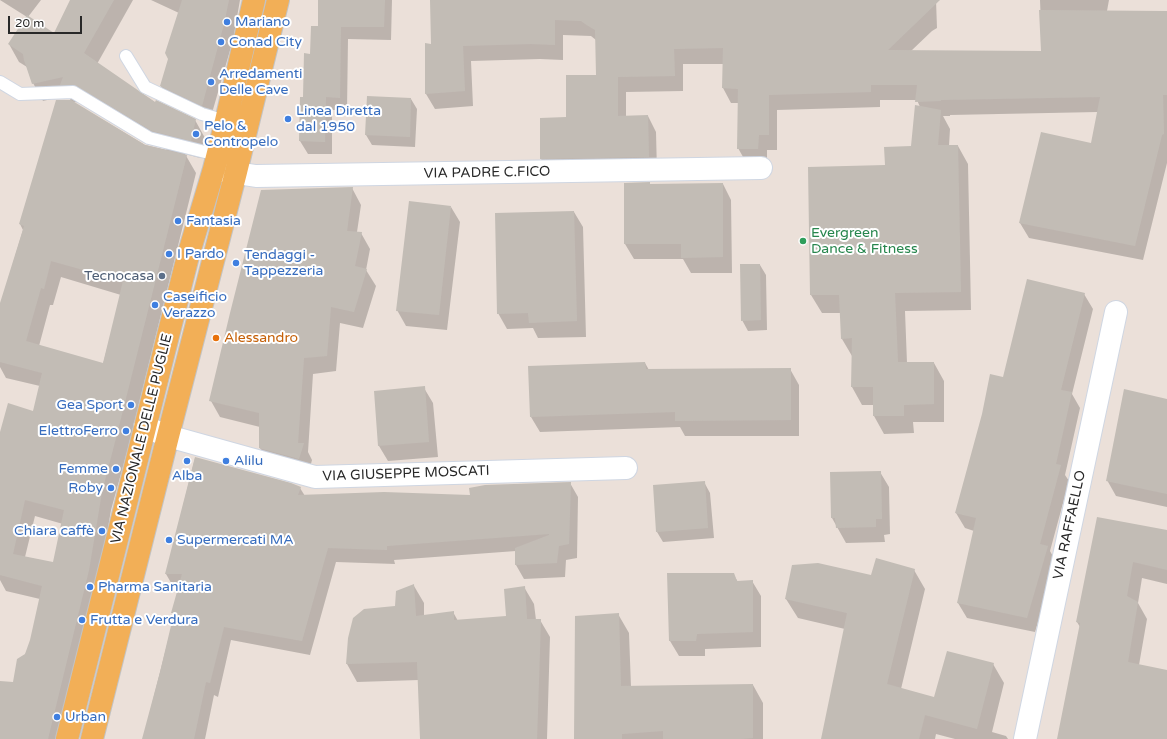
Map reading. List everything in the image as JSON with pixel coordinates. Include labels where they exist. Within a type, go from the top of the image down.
[{"type":"main road","name":"VIA NAZIONALE DELLE PUGLIE","points":[[67,739],[188,256],[226,121],[254,0]]},
{"type":"main road","name":"VIA NAZIONALE DELLE PUGLIE","points":[[92,739],[236,172],[278,0]]},
{"type":"street","name":"VIA PADRE C.FICO","points":[[215,162],[236,172],[256,176],[761,168]]},
{"type":"street","name":"VIA RAFFAELLO","points":[[1024,739],[1116,312]]},
{"type":"street","name":"VIA GIUSEPPE MOSCATI","points":[[145,427],[168,436],[315,477],[626,468]]},
{"type":"lane","points":[[126,56],[145,87],[202,114],[226,121]]},
{"type":"lane","points":[[0,82],[20,94],[72,92],[149,138],[215,162]]},
{"type":"building","points":[[70,0],[114,0],[84,53],[155,102],[156,100],[196,119],[191,141],[152,131],[77,86],[60,85],[63,77],[32,84],[23,54],[8,44],[27,15],[54,33]]},
{"type":"building","points":[[182,0],[229,0],[202,106],[160,86],[168,59],[165,53]]},
{"type":"building","points":[[318,0],[385,0],[384,27],[341,27],[340,98],[326,97],[325,142],[299,141],[300,97],[303,97],[304,53],[310,54],[311,26],[318,26]]},
{"type":"building","points":[[430,0],[940,0],[888,50],[1041,51],[1039,10],[1167,11],[1167,95],[1163,95],[1164,134],[1162,135],[1135,246],[1019,223],[1041,132],[1091,143],[1100,97],[941,100],[915,102],[917,85],[871,85],[871,92],[769,95],[769,135],[759,135],[758,149],[737,149],[738,89],[722,88],[723,48],[674,49],[675,76],[618,77],[618,116],[648,115],[649,157],[540,159],[540,118],[566,117],[566,75],[596,75],[595,30],[581,21],[555,20],[555,45],[531,44],[463,46],[465,91],[425,94],[425,43],[431,44]]},
{"type":"building","points":[[367,96],[411,98],[410,137],[365,135]]},
{"type":"building","points":[[56,100],[71,100],[145,145],[187,155],[102,492],[89,570],[48,739],[0,739],[0,681],[13,682],[17,659],[25,654],[30,640],[42,586],[0,575],[0,432],[8,403],[33,411],[42,373],[0,362],[0,303],[24,226],[19,224]],"holes":[[[51,261],[123,281],[103,363],[26,341],[41,288],[44,289]],[[25,500],[64,510],[53,562],[13,554]]]},
{"type":"building","points":[[915,105],[941,110],[938,145],[958,145],[961,292],[895,293],[898,362],[934,362],[934,404],[904,405],[904,416],[873,416],[873,387],[851,387],[852,338],[841,339],[839,295],[810,295],[808,167],[885,165],[884,147],[911,146]]},
{"type":"building","points":[[650,182],[650,184],[723,183],[723,257],[681,258],[681,244],[624,244],[624,183]]},
{"type":"building","points":[[353,187],[347,231],[362,232],[355,266],[367,269],[354,312],[331,307],[327,356],[304,358],[298,443],[304,443],[299,459],[259,448],[259,413],[209,401],[261,190]]},
{"type":"building","points":[[409,201],[451,206],[439,315],[396,311]]},
{"type":"building","points":[[574,211],[577,321],[529,323],[528,313],[497,314],[495,213]]},
{"type":"building","points":[[740,264],[760,264],[761,320],[741,321]]},
{"type":"building","points":[[1027,279],[1085,293],[1061,390],[1072,392],[1056,464],[1061,465],[1040,544],[1048,546],[1027,618],[957,603],[976,518],[955,513],[982,414],[990,374],[1003,377]]},
{"type":"building","points":[[645,362],[646,369],[791,368],[791,420],[675,421],[675,412],[530,417],[528,366]]},
{"type":"building","points":[[425,386],[429,442],[378,446],[374,391]]},
{"type":"building","points":[[1124,389],[1167,399],[1167,494],[1106,481]]},
{"type":"building","points":[[195,457],[291,483],[301,487],[298,495],[384,492],[470,495],[469,488],[485,485],[571,482],[569,544],[559,546],[557,563],[515,565],[515,548],[549,534],[387,546],[387,550],[328,548],[302,641],[224,627],[210,683],[206,682],[194,739],[142,739],[160,672],[174,613],[171,613],[182,574],[165,574]]},
{"type":"building","points":[[881,471],[882,519],[876,519],[876,527],[836,528],[835,518],[831,518],[830,472]]},
{"type":"building","points":[[705,481],[708,528],[656,532],[653,485]]},
{"type":"building","points":[[1097,517],[1167,530],[1167,570],[1133,562],[1127,596],[1138,602],[1128,662],[1167,670],[1167,739],[1057,739],[1080,623],[1076,622]]},
{"type":"building","points":[[876,558],[915,569],[887,684],[934,697],[947,651],[994,663],[977,729],[925,715],[919,739],[821,739],[847,613],[785,599],[792,565],[818,563],[871,575]]},
{"type":"building","points":[[667,573],[734,573],[737,581],[753,580],[753,632],[697,634],[696,641],[669,641]]},
{"type":"building","points":[[414,584],[416,616],[454,611],[454,620],[506,616],[504,589],[525,586],[527,619],[541,619],[537,739],[420,739],[417,662],[346,664],[348,638],[353,618],[364,609],[395,606],[396,591]]},
{"type":"building","points":[[619,613],[621,686],[753,684],[753,738],[663,739],[663,731],[622,734],[622,739],[574,739],[575,616]]},
{"type":"place","name":"Mariano","points":[[227,22]]},
{"type":"place","name":"Conad City","points":[[221,42]]},
{"type":"place","name":"Arredamenti Delle Cave","points":[[211,82]]},
{"type":"place","name":"Linea Diretta dal 1950","points":[[288,119]]},
{"type":"place","name":"Pelo & Contropelo","points":[[196,134]]},
{"type":"place","name":"Fantasia","points":[[178,221]]},
{"type":"place","name":"Evergreen Dance & Fitness","points":[[803,241]]},
{"type":"place","name":"I Pardo","points":[[169,254]]},
{"type":"place","name":"Tendaggi - Tappezzeria","points":[[236,263]]},
{"type":"place","name":"Tecnocasa","points":[[162,276]]},
{"type":"place","name":"Caseificio Verazzo","points":[[155,305]]},
{"type":"place","name":"Alessandro","points":[[216,338]]},
{"type":"place","name":"Gea Sport","points":[[131,405]]},
{"type":"place","name":"ElettroFerro","points":[[126,431]]},
{"type":"place","name":"Alba","points":[[187,461]]},
{"type":"place","name":"Alilu","points":[[226,461]]},
{"type":"place","name":"Femme","points":[[116,469]]},
{"type":"place","name":"Roby","points":[[111,488]]},
{"type":"place","name":"Chiara caffè","points":[[102,531]]},
{"type":"place","name":"Supermercati MA","points":[[169,540]]},
{"type":"place","name":"Pharma Sanitaria","points":[[90,587]]},
{"type":"place","name":"Frutta e Verdura","points":[[82,620]]},
{"type":"place","name":"Urban","points":[[57,717]]}]
